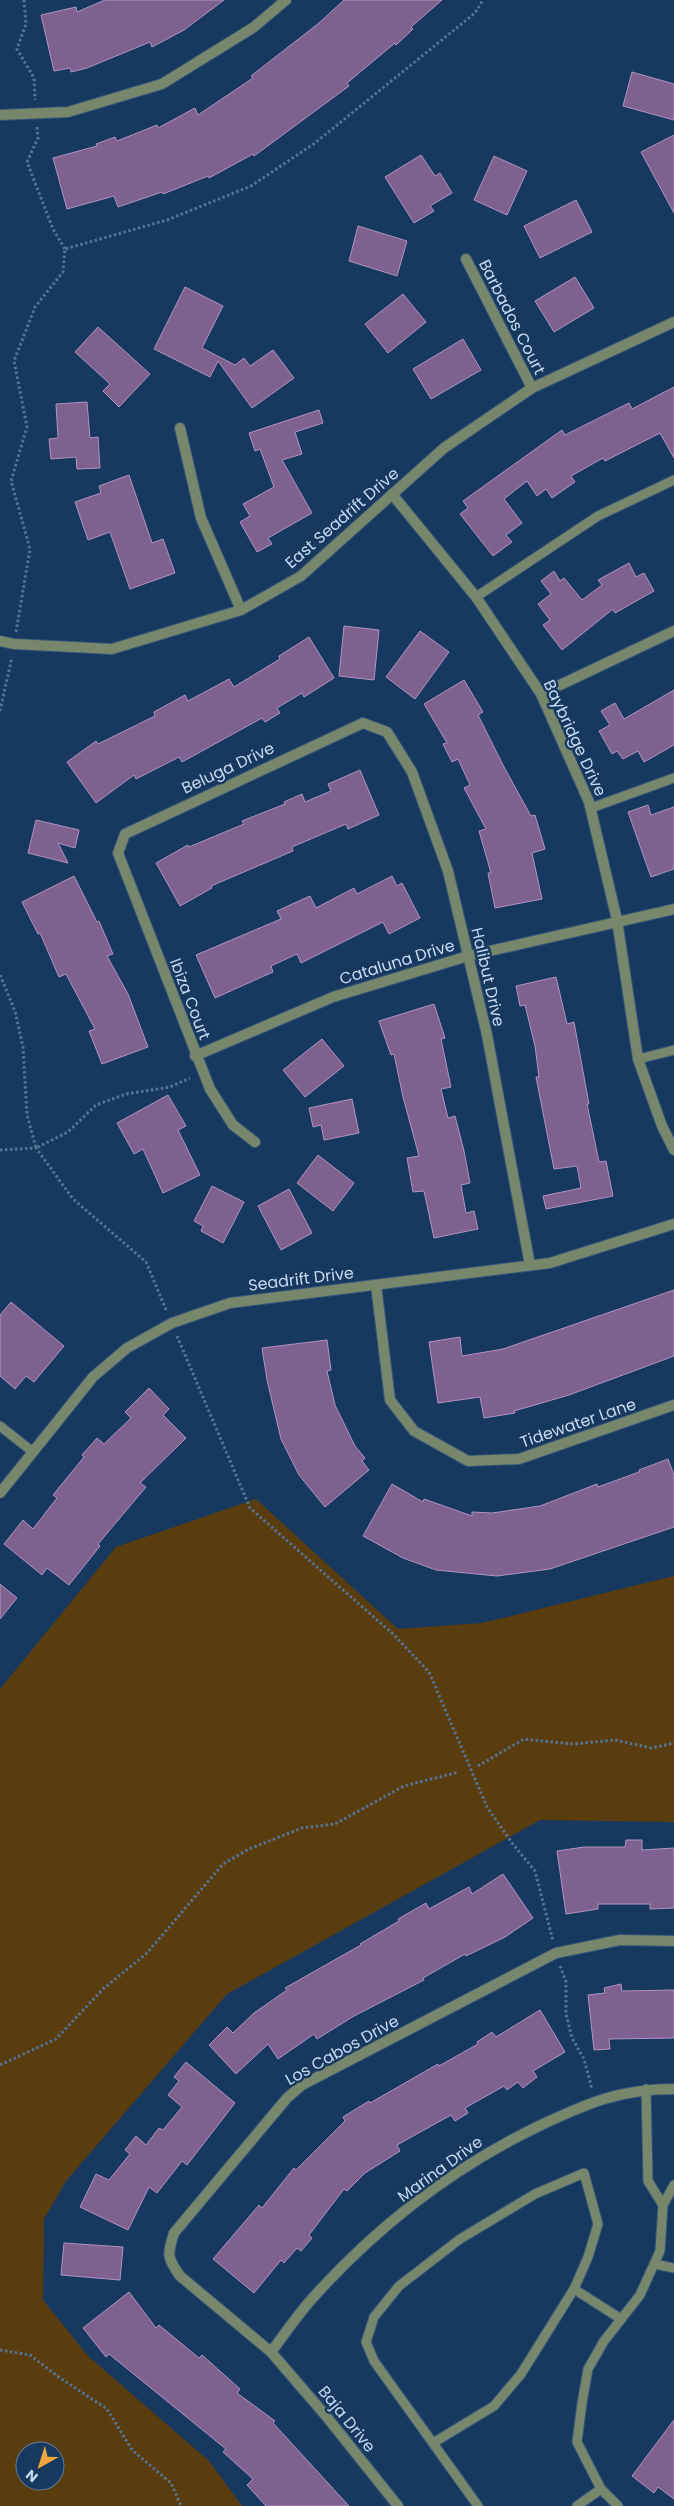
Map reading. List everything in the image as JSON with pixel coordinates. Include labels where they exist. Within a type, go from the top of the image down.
[{"type":"street","points":[[0,115],[68,112],[162,84],[254,27],[286,0]]},
{"type":"street","name":"Barbados Court","points":[[466,259],[532,388]]},
{"type":"street","name":"East Seadrift Drive","points":[[0,641],[14,644],[112,649],[241,610],[301,576],[444,448],[532,388],[674,322]]},
{"type":"street","points":[[180,428],[201,518],[241,610]]},
{"type":"street","name":"Baybridge Drive","points":[[392,494],[476,597],[541,694],[591,808],[617,920],[638,1059],[662,1126],[674,1150]]},
{"type":"street","points":[[541,694],[674,631]]},
{"type":"street","name":"Beluga Drive","points":[[118,853],[124,834],[230,783],[364,723]]},
{"type":"street","name":"Halibut Drive","points":[[364,723],[387,732],[412,772],[448,871],[487,1035],[530,1265]]},
{"type":"street","name":"Ibiza Court","points":[[118,853],[195,1056],[210,1089],[233,1125],[255,1142]]},
{"type":"street","name":"Cataluna Drive","points":[[195,1056],[332,997],[468,956],[617,920],[674,909]]},
{"type":"street","name":"Seadrift Drive","points":[[0,1493],[93,1378],[127,1348],[172,1323],[230,1303],[550,1263],[674,1224]]},
{"type":"street","name":"Tidewater Lane","points":[[376,1284],[390,1400],[414,1431],[468,1461],[519,1459],[674,1406]]},
{"type":"street","name":"Los Cabos Drive","points":[[271,2352],[180,2276],[169,2260],[168,2249],[174,2233],[288,2098],[302,2085],[556,1953],[620,1940],[674,1941]]},
{"type":"street","name":"Marina Drive","points":[[271,2352],[310,2302],[365,2245],[434,2188],[499,2146],[590,2102],[646,2089],[674,2089]]},
{"type":"street","name":"Baja Drive","points":[[271,2352],[326,2416],[398,2506]]},
{"type":"lane","points":[[476,597],[598,516],[674,480]]},
{"type":"lane","points":[[591,808],[674,778]]},
{"type":"lane","points":[[638,1059],[674,1050]]},
{"type":"lane","points":[[0,1426],[33,1452]]},
{"type":"lane","points":[[646,2089],[648,2181],[663,2205]]},
{"type":"lane","points":[[433,2442],[494,2406],[521,2374],[574,2289],[588,2257],[598,2224],[584,2173],[535,2194],[460,2239],[399,2286],[374,2318],[366,2342],[374,2361],[478,2506]]},
{"type":"lane","points":[[618,2506],[601,2489],[577,2442],[588,2369],[604,2341],[640,2295],[655,2264],[660,2251],[663,2205],[674,2185]]},
{"type":"lane","points":[[655,2264],[674,2268]]},
{"type":"lane","points":[[574,2289],[621,2319]]},
{"type":"lane","points":[[577,2506],[601,2489]]},
{"type":"path","points":[[0,710],[14,644],[30,550],[11,481],[27,427],[14,361],[34,307],[63,272],[65,249],[53,229],[27,162],[38,138],[34,78],[17,49],[26,24],[24,0]]},
{"type":"path","points":[[65,249],[167,220],[251,186],[315,143],[475,14],[483,0]]},
{"type":"path","points":[[0,975],[15,1011],[23,1047],[26,1115],[36,1148],[73,1199],[146,1262],[250,1508],[393,1634],[429,1672],[487,1807],[512,1844],[534,1871],[556,1953],[566,1982],[566,2014],[572,2038],[584,2059],[593,2088],[590,2102]]},
{"type":"path","points":[[0,1150],[36,1148],[68,1132],[96,1105],[126,1094],[170,1087],[202,1072]]},
{"type":"path","points":[[478,1766],[524,1739],[573,1744],[615,1740],[651,1748],[674,1742]]},
{"type":"path","points":[[0,2065],[56,2039],[103,1989],[148,1954],[223,1864],[249,1849],[302,1828],[335,1824],[404,1786],[459,1772]]},
{"type":"path","points":[[0,2350],[30,2355],[106,2409],[132,2450],[171,2483],[181,2506]]},
{"type":"shaded area","points":[[256,1499],[398,1629],[482,1623],[674,1576],[674,1822],[540,1820],[227,1994],[66,2181],[44,2219],[43,2300],[88,2356],[209,2461],[242,2506],[0,2506],[0,1689],[116,1547]]},
{"type":"building","points":[[105,0],[224,0],[184,30],[152,47],[150,42],[87,68],[71,72],[70,68],[54,71],[41,15],[76,7],[77,12]]},
{"type":"building","points":[[344,0],[442,0],[411,27],[413,29],[396,45],[395,43],[347,83],[349,86],[254,156],[253,154],[209,178],[208,176],[163,194],[162,192],[118,207],[114,196],[67,209],[53,158],[97,146],[96,144],[115,137],[117,141],[157,125],[158,128],[195,108],[198,115],[253,78],[251,76],[319,23]]},
{"type":"building","points":[[632,72],[674,84],[674,120],[623,106]]},
{"type":"building","points":[[674,135],[674,213],[641,152]]},
{"type":"building","points":[[421,155],[435,176],[440,173],[452,193],[430,206],[434,211],[414,223],[385,177]]},
{"type":"building","points":[[494,156],[527,171],[507,215],[474,200]]},
{"type":"building","points":[[576,200],[592,232],[540,258],[524,226]]},
{"type":"building","points":[[358,226],[407,241],[397,276],[349,261]]},
{"type":"building","points":[[575,277],[594,308],[554,332],[535,301]]},
{"type":"building","points":[[185,287],[223,306],[202,348],[235,365],[244,358],[250,366],[273,350],[294,378],[252,408],[218,361],[210,377],[154,349]]},
{"type":"building","points":[[403,294],[426,322],[388,353],[365,324]]},
{"type":"building","points":[[98,327],[150,374],[119,407],[103,391],[110,384],[75,352]]},
{"type":"building","points":[[463,339],[481,370],[431,399],[413,369]]},
{"type":"building","points":[[674,387],[674,458],[660,433],[605,461],[603,458],[571,476],[575,482],[552,498],[546,489],[537,496],[527,481],[504,499],[522,523],[506,535],[512,542],[493,556],[460,514],[468,508],[463,501],[562,430],[565,435],[629,403],[632,409]]},
{"type":"building","points":[[87,402],[90,438],[98,437],[100,468],[77,469],[76,457],[51,459],[49,439],[58,438],[56,404]]},
{"type":"building","points":[[319,410],[323,423],[295,432],[302,454],[282,460],[312,513],[268,538],[272,544],[257,552],[240,522],[250,516],[243,504],[274,487],[260,449],[255,451],[249,433]]},
{"type":"building","points":[[129,475],[152,543],[163,539],[175,573],[130,589],[110,532],[88,540],[75,502],[101,493],[99,486]]},
{"type":"building","points":[[629,563],[636,577],[644,573],[654,591],[615,613],[613,609],[562,650],[543,625],[550,620],[538,604],[551,594],[541,581],[554,571],[560,581],[564,578],[582,600],[602,585],[598,580]]},
{"type":"building","points":[[344,626],[379,630],[374,680],[339,676]]},
{"type":"building","points":[[420,631],[449,652],[415,699],[386,677]]},
{"type":"building","points":[[309,637],[334,678],[304,697],[302,693],[277,708],[280,713],[265,722],[262,718],[182,762],[179,757],[136,779],[134,775],[96,803],[67,762],[96,741],[98,744],[155,716],[154,712],[185,695],[188,701],[229,679],[234,687],[280,659],[279,656]]},
{"type":"building","points":[[464,680],[483,712],[478,715],[504,767],[531,816],[535,815],[545,849],[532,853],[542,899],[495,908],[488,873],[491,873],[479,831],[486,829],[464,788],[470,785],[458,759],[452,762],[443,744],[447,743],[424,704]]},
{"type":"building","points":[[674,690],[674,745],[644,762],[638,751],[623,759],[617,751],[612,754],[599,731],[610,725],[601,711],[615,703],[624,719]]},
{"type":"building","points":[[360,770],[379,815],[348,829],[346,824],[292,847],[293,851],[211,886],[212,888],[180,906],[156,863],[188,845],[189,847],[244,824],[242,821],[285,804],[284,802],[302,794],[305,802],[331,791],[328,784]]},
{"type":"building","points":[[648,805],[651,815],[674,807],[674,869],[651,877],[628,812]]},
{"type":"building","points":[[36,820],[79,830],[75,848],[58,843],[68,863],[28,853]]},
{"type":"building","points":[[74,876],[97,922],[99,921],[113,954],[107,956],[128,994],[148,1047],[102,1064],[89,1031],[95,1029],[66,974],[59,977],[40,933],[38,934],[22,902]]},
{"type":"building","points":[[392,876],[397,886],[402,883],[420,918],[389,934],[383,922],[301,963],[297,954],[271,966],[273,972],[215,998],[196,955],[281,919],[277,911],[310,896],[316,908],[354,888],[357,894]]},
{"type":"building","points":[[556,977],[567,1024],[574,1022],[589,1104],[587,1104],[599,1162],[606,1161],[613,1196],[546,1209],[543,1196],[581,1188],[577,1166],[554,1169],[536,1077],[539,1077],[535,1046],[525,1005],[520,1006],[516,986]]},
{"type":"building","points":[[434,1004],[445,1038],[441,1039],[451,1087],[441,1089],[448,1118],[455,1116],[464,1151],[470,1183],[461,1185],[466,1213],[474,1211],[478,1229],[434,1238],[424,1191],[413,1192],[407,1158],[419,1156],[394,1054],[391,1055],[379,1021]]},
{"type":"building","points":[[322,1039],[344,1066],[305,1097],[283,1070]]},
{"type":"building","points":[[168,1095],[186,1126],[178,1130],[200,1175],[163,1193],[143,1149],[134,1154],[117,1123]]},
{"type":"building","points":[[352,1099],[359,1133],[324,1140],[321,1125],[313,1127],[309,1108]]},
{"type":"building","points":[[318,1155],[354,1183],[333,1211],[297,1183]]},
{"type":"building","points":[[212,1186],[244,1202],[223,1243],[201,1231],[203,1226],[194,1221]]},
{"type":"building","points":[[289,1189],[312,1233],[281,1250],[258,1206]]},
{"type":"building","points":[[674,1290],[674,1356],[569,1395],[514,1411],[515,1413],[484,1418],[480,1397],[438,1403],[429,1342],[460,1337],[462,1356],[503,1349]]},
{"type":"building","points":[[11,1302],[64,1346],[34,1382],[26,1376],[15,1389],[0,1376],[0,1315]]},
{"type":"building","points":[[327,1340],[331,1370],[327,1371],[335,1405],[355,1446],[365,1458],[362,1461],[369,1470],[325,1507],[299,1475],[281,1439],[267,1380],[262,1348]]},
{"type":"building","points":[[149,1388],[169,1409],[163,1415],[186,1438],[140,1483],[146,1487],[98,1544],[100,1546],[69,1585],[47,1568],[42,1575],[4,1544],[23,1520],[33,1529],[57,1498],[53,1495],[84,1457],[82,1455],[97,1438],[104,1444],[131,1418],[125,1412]]},
{"type":"building","points":[[668,1459],[674,1475],[674,1527],[550,1569],[497,1576],[436,1570],[403,1558],[363,1536],[392,1484],[423,1502],[424,1499],[472,1516],[472,1512],[492,1513],[540,1506],[597,1484],[598,1487],[639,1472],[639,1470]]},
{"type":"building","points":[[0,1584],[17,1598],[0,1619]]},
{"type":"building","points":[[626,1840],[642,1840],[642,1850],[674,1848],[674,1908],[650,1909],[650,1904],[598,1904],[598,1909],[566,1914],[557,1851],[584,1847],[625,1847]]},
{"type":"building","points":[[503,1874],[533,1918],[505,1937],[466,1956],[465,1954],[423,1978],[424,1980],[354,2016],[317,2039],[314,2034],[278,2059],[268,2044],[236,2074],[209,2045],[227,2027],[233,2033],[254,2013],[287,1990],[285,1988],[361,1945],[399,1921],[398,1919],[426,1903],[429,1909],[469,1887],[472,1894]]},
{"type":"building","points":[[621,1984],[622,1991],[674,1990],[674,2038],[609,2039],[610,2049],[594,2050],[588,1995],[605,1993],[604,1988]]},
{"type":"building","points":[[540,2010],[565,2052],[533,2071],[537,2077],[523,2088],[518,2082],[507,2090],[504,2086],[465,2108],[468,2113],[455,2121],[451,2115],[397,2145],[400,2151],[365,2173],[347,2191],[344,2189],[309,2235],[312,2238],[301,2251],[297,2248],[284,2263],[281,2260],[254,2293],[213,2259],[259,2205],[262,2208],[294,2168],[296,2170],[345,2121],[343,2117],[369,2101],[370,2103],[438,2064],[439,2066],[478,2044],[477,2042],[492,2032],[496,2037]]},
{"type":"building","points":[[186,2062],[235,2103],[187,2165],[182,2161],[157,2193],[149,2187],[128,2230],[80,2207],[96,2174],[109,2180],[130,2154],[125,2150],[136,2136],[146,2145],[159,2128],[163,2130],[182,2107],[168,2095],[179,2081],[174,2077]]},
{"type":"building","points":[[64,2243],[123,2247],[120,2280],[61,2275]]},
{"type":"building","points":[[129,2292],[156,2328],[159,2325],[199,2358],[202,2355],[240,2389],[237,2393],[275,2421],[273,2423],[349,2506],[266,2506],[247,2485],[253,2479],[223,2452],[226,2449],[109,2354],[106,2357],[83,2328]]},
{"type":"building","points":[[674,2420],[674,2499],[658,2487],[654,2493],[632,2476]]}]
